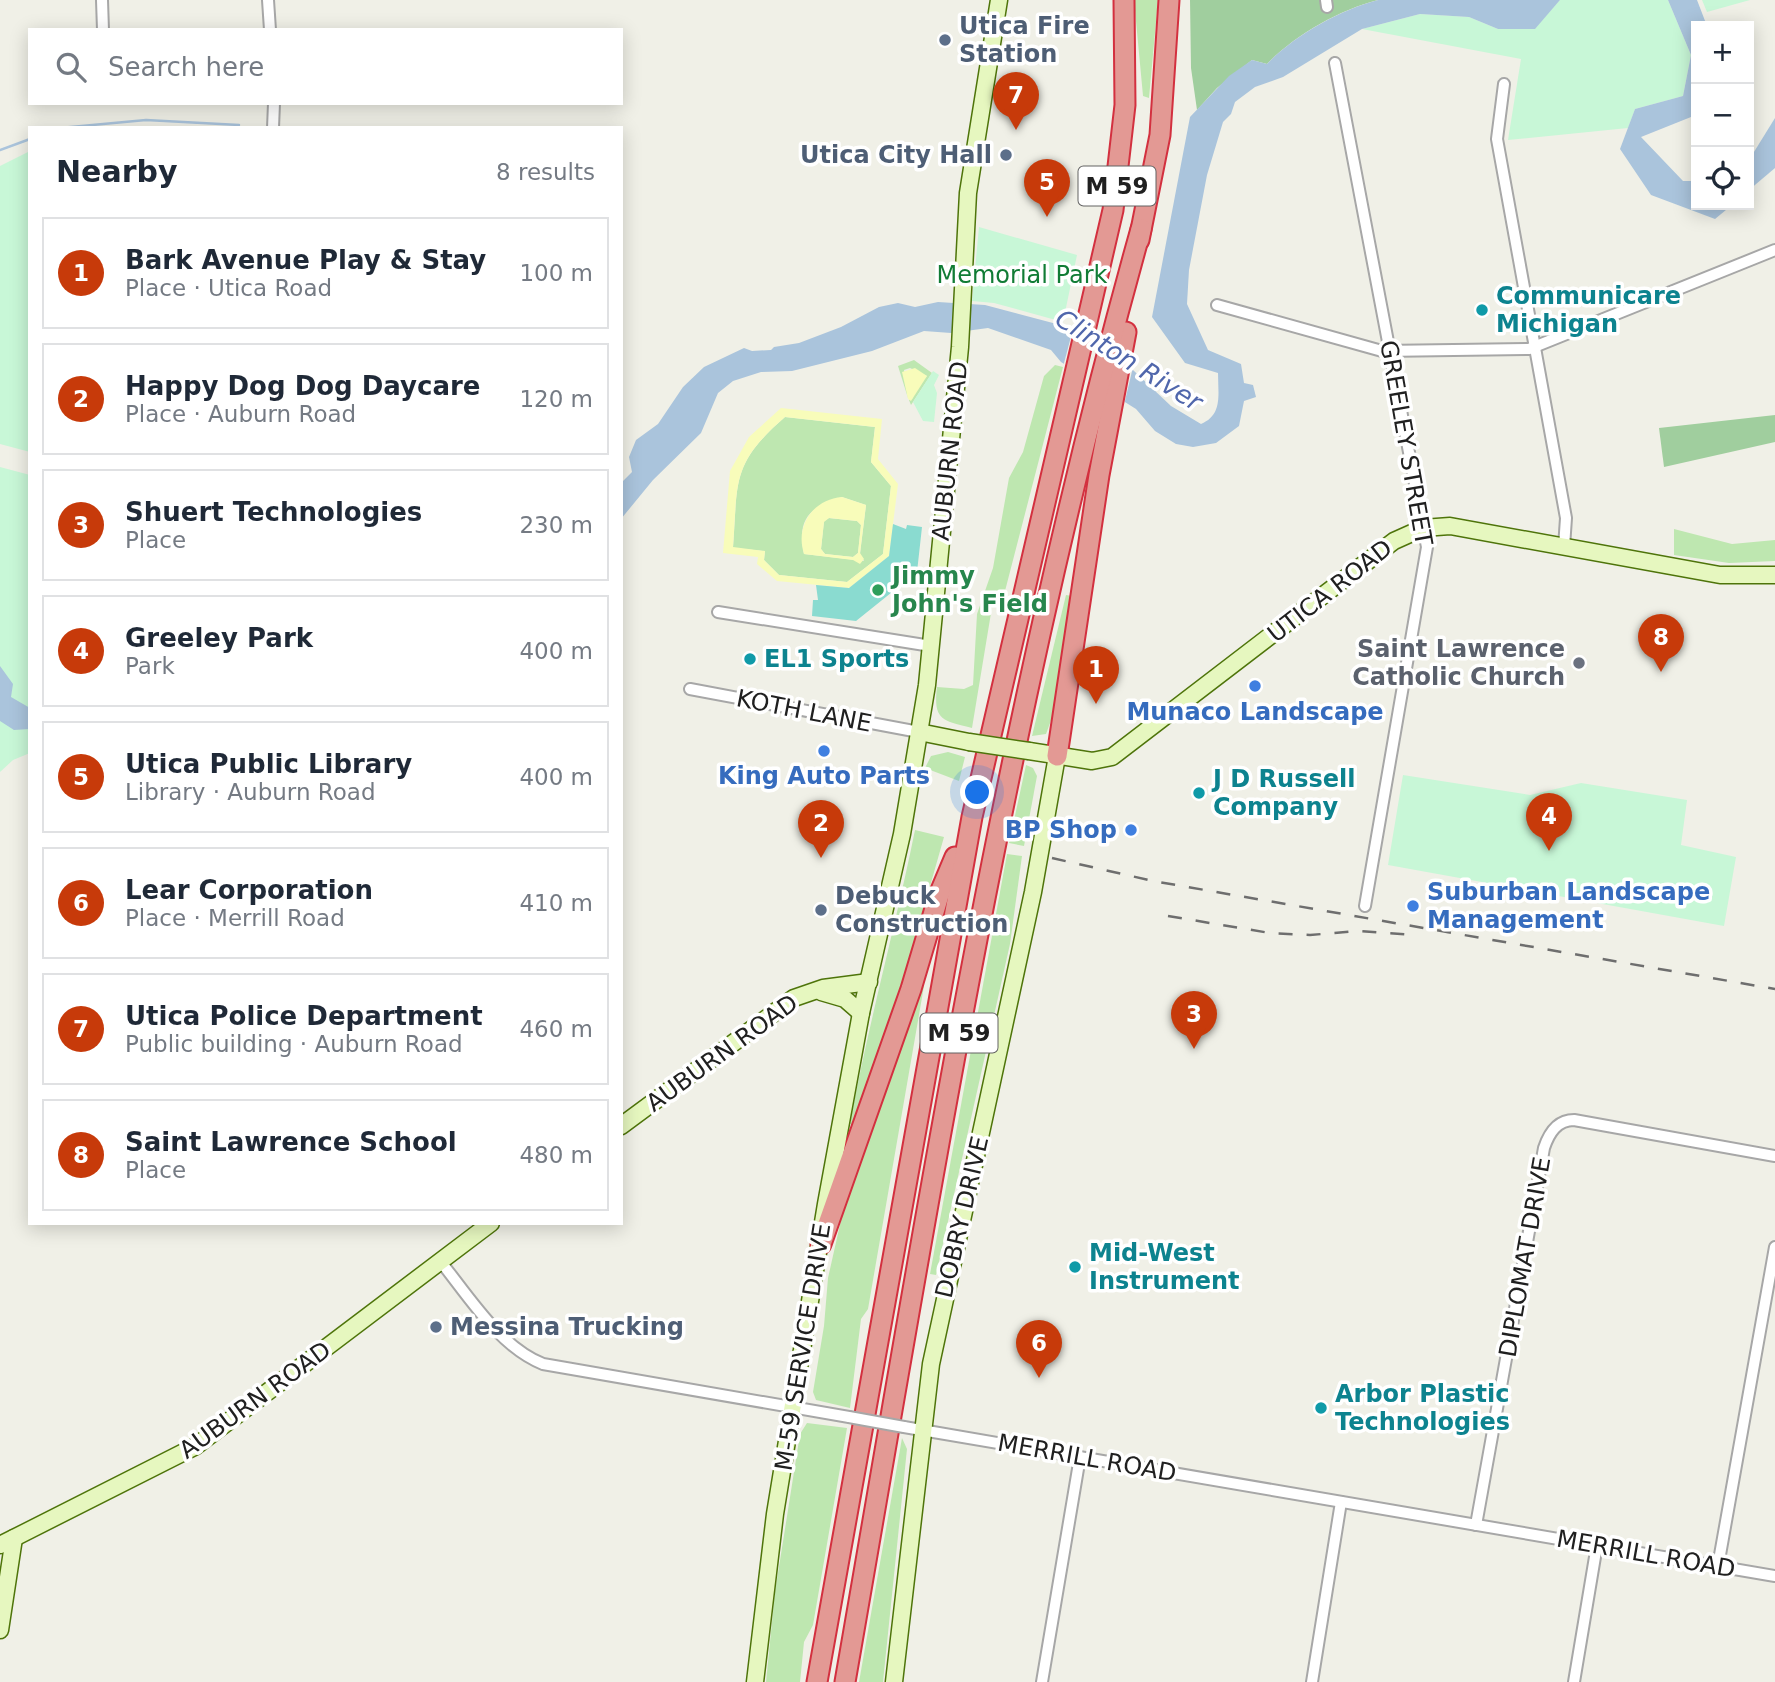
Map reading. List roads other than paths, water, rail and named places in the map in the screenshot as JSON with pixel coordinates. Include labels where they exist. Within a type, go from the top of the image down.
[{"type":"highway","name":"M 59","points":[[817,1682],[972,817],[1108,236],[1121,154],[1125,82],[1124,0]]},
{"type":"highway","name":"M 59","points":[[845,1682],[989,864],[1107,395],[1141,229],[1161,122],[1169,0]]},
{"type":"highway","points":[[1057,756],[1095,501],[1107,395]]},
{"type":"highway","points":[[821,1244],[911,989],[939,895],[972,817]]},
{"type":"street","points":[[102,0],[103,28]]},
{"type":"street","points":[[268,0],[270,28]]},
{"type":"street","name":"AUBURN ROAD","points":[[861,1013],[896,863],[931,646],[960,347],[972,163],[999,0]]},
{"type":"street","name":"GREELEY STREET","points":[[1335,63],[1427,547],[1365,906]]},
{"type":"street","points":[[1504,84],[1496,133],[1566,518],[1564,547]]},
{"type":"street","points":[[273,126],[274,105]]},
{"type":"street","points":[[1217,305],[1389,352],[1534,348],[1775,250]]},
{"type":"street","name":"UTICA ROAD","points":[[919,732],[1057,756],[1099,761],[1112,757],[1394,541],[1423,528],[1450,526],[1720,575],[1775,575]]},
{"type":"street","points":[[718,612],[931,646]]},
{"type":"street","name":"KOTH LANE","points":[[690,689],[919,732]]},
{"type":"street","name":"DOBRY DRIVE","points":[[894,1682],[921,1430],[937,1329],[1033,892],[1057,756]]},
{"type":"street","name":"AUBURN ROAD","points":[[623,1124],[793,998],[869,982]]},
{"type":"street","points":[[817,991],[845,999],[861,1013]]},
{"type":"street","name":"M-59 SERVICE DRIVE","points":[[755,1682],[768,1564],[861,1013]]},
{"type":"street","name":"DIPLOMAT DRIVE","points":[[1476,1525],[1548,1137],[1564,1120],[1775,1156]]},
{"type":"street","name":"AUBURN ROAD","points":[[7,1542],[196,1446],[488,1225]]},
{"type":"street","points":[[1718,1566],[1775,1247]]},
{"type":"street","name":"MERRILL ROAD","points":[[441,1262],[500,1332],[531,1359],[556,1367],[1775,1576]]},
{"type":"street","points":[[1042,1682],[1080,1457]]},
{"type":"street","points":[[1312,1682],[1341,1502]]},
{"type":"street","points":[[0,1630],[7,1542]]},
{"type":"street","points":[[1574,1682],[1597,1545]]},
{"type":"waterway","points":[[82,126],[146,120],[239,125]]},
{"type":"waterway","points":[[0,150],[28,140]]},
{"type":"railway","points":[[1052,858],[1153,881],[1775,989]]},
{"type":"railway","points":[[1168,916],[1270,933],[1310,935],[1358,931],[1415,935]]},
{"type":"place","name":"Utica Fire Station","points":[[945,40]]},
{"type":"place","name":"Utica Police Department","points":[[1016,130]]},
{"type":"place","name":"Utica City Hall","points":[[1006,155]]},
{"type":"place","name":"Utica Public Library","points":[[1047,217]]},
{"type":"place","name":"Communicare Michigan","points":[[1482,310]]},
{"type":"place","name":"Jimmy John's Field","points":[[878,590]]},
{"type":"place","name":"EL1 Sports","points":[[750,659]]},
{"type":"place","name":"Saint Lawrence Catholic Church","points":[[1579,663]]},
{"type":"place","name":"Saint Lawrence School","points":[[1661,672]]},
{"type":"place","name":"Munaco Landscape","points":[[1255,686]]},
{"type":"place","name":"Bark Avenue Play & Stay","points":[[1096,704]]},
{"type":"place","name":"King Auto Parts","points":[[824,751]]},
{"type":"place","name":"J D Russell Company","points":[[1199,793]]},
{"type":"place","name":"BP Shop","points":[[1131,830]]},
{"type":"place","name":"Greeley Park","points":[[1549,851]]},
{"type":"place","name":"Happy Dog Dog Daycare","points":[[821,858]]},
{"type":"place","name":"Suburban Landscape Management","points":[[1413,906]]},
{"type":"place","name":"Debuck Construction","points":[[821,910]]},
{"type":"place","name":"Shuert Technologies","points":[[1194,1049]]},
{"type":"place","name":"Mid-West Instrument","points":[[1075,1267]]},
{"type":"place","name":"Messina Trucking","points":[[436,1327]]},
{"type":"place","name":"Lear Corporation","points":[[1039,1378]]},
{"type":"place","name":"Arbor Plastic Technologies","points":[[1321,1408]]},
{"type":"park label","name":"Memorial Park","points":[[1022,275]]},
{"type":"water label","name":"Clinton River","points":[[1129,360]]}]
